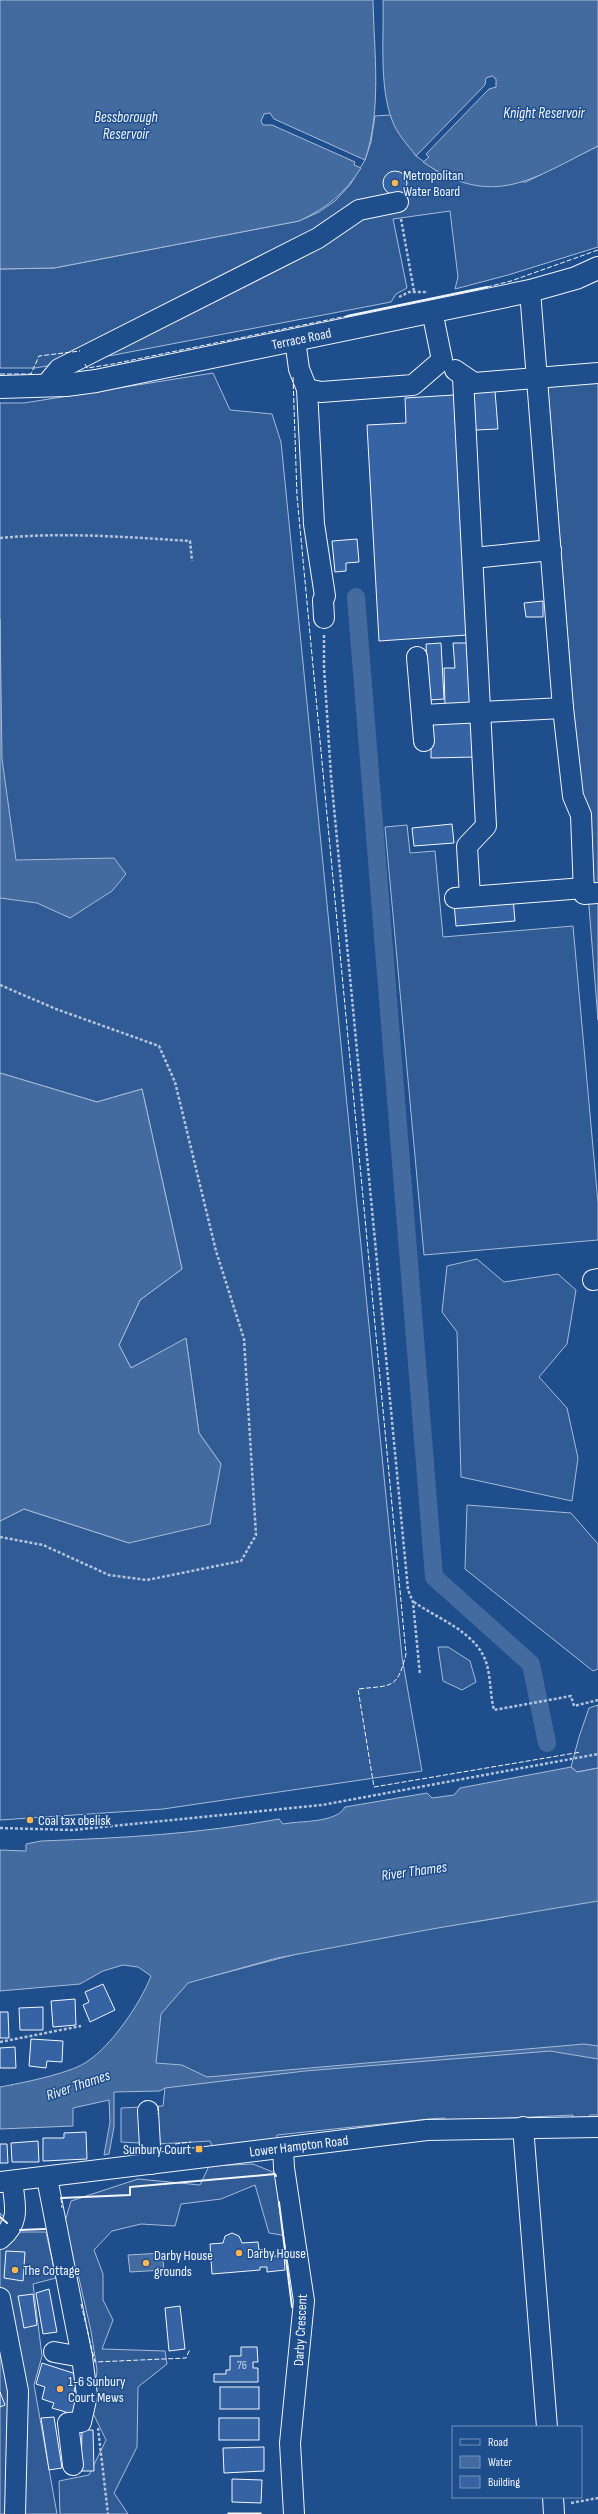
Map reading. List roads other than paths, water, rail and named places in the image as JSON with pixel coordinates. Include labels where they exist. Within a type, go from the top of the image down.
[{"type":"main road","name":"Terrace Road","points":[[0,387],[45,386],[96,381],[530,291],[576,278],[598,268]]},
{"type":"street","points":[[45,386],[59,369],[318,238],[359,210],[399,211]]},
{"type":"street","points":[[464,378],[482,712],[481,761],[486,826],[467,846],[463,897],[591,890],[590,818],[573,796],[563,708],[530,291]]},
{"type":"street","points":[[432,311],[442,360],[464,378],[474,383],[598,373]]},
{"type":"street","points":[[295,340],[299,368],[308,389],[314,524],[326,596],[323,600],[324,618]]},
{"type":"street","points":[[308,389],[321,392],[413,385],[442,360]]},
{"type":"street","points":[[473,558],[551,550]]},
{"type":"street","points":[[417,657],[424,741]]},
{"type":"street","points":[[422,715],[563,708]]},
{"type":"street","points":[[148,2111],[151,2164]]},
{"type":"street","points":[[523,2127],[547,2426]]},
{"type":"street","name":"Lower Hampton Road","points":[[6,2181],[47,2178],[427,2130],[523,2127],[598,2127]]},
{"type":"street","name":"Darby Crescent","points":[[283,2148],[304,2301],[290,2444],[294,2514]]},
{"type":"street","points":[[47,2178],[82,2357],[87,2395],[81,2422],[68,2423],[73,2465]]},
{"type":"street","points":[[0,2241],[12,2227],[16,2217],[6,2181]]},
{"type":"street","points":[[0,2302],[18,2391],[15,2514]]},
{"type":"street","points":[[54,2352],[82,2357]]},
{"type":"water","name":"Bessborough Reservoir","points":[[0,0],[373,0],[376,81],[374,121],[365,160],[274,119],[270,113],[264,114],[261,121],[263,125],[272,125],[355,162],[354,165],[361,168],[342,192],[327,205],[299,221],[54,268],[0,269]]},
{"type":"water","name":"Knight Reservoir","points":[[383,0],[598,0],[598,146],[532,178],[512,184],[492,187],[471,184],[448,176],[423,162],[429,157],[426,154],[489,89],[496,87],[496,79],[492,76],[486,78],[485,85],[416,156],[402,139],[392,120],[388,107],[385,92],[383,61]]},
{"type":"water","points":[[0,619],[2,759],[16,860],[114,858],[126,874],[112,891],[70,918],[37,903],[0,898]]},
{"type":"water","points":[[0,1073],[97,1102],[142,1089],[182,1269],[140,1300],[119,1345],[131,1368],[186,1338],[199,1433],[221,1464],[210,1524],[129,1543],[24,1509],[0,1521]]},
{"type":"water","name":"River Thames","points":[[571,1767],[577,1772],[598,1768],[598,1901],[432,1929],[277,1958],[188,1983],[161,2014],[156,2063],[182,2065],[207,2077],[584,2044],[598,2046],[598,2059],[550,2051],[305,2071],[165,2088],[160,2091],[114,2092],[114,2127],[109,2154],[104,2155],[110,2122],[109,2100],[73,2108],[73,2126],[0,2129],[0,2087],[44,2078],[67,2071],[85,2063],[95,2056],[105,2047],[124,2024],[140,1999],[151,1976],[138,1967],[123,1965],[103,1971],[80,1984],[0,1991],[0,1850],[26,1851],[26,1844],[41,1841],[131,1837],[190,1832],[279,1819],[283,1824],[320,1820],[335,1816],[345,1807],[427,1793],[432,1798],[454,1795],[460,1788]]},
{"type":"water","name":"Darby House grounds","points":[[162,2253],[164,2270],[130,2272],[128,2255]]},
{"type":"waterway","points":[[356,597],[434,1577],[531,1664],[547,1743]]},
{"type":"place","name":"Metropolitan Water Board","points":[[395,183]]},
{"type":"place","name":"Coal tax obelisk","points":[[30,1820]]},
{"type":"place","name":"Sunbury Court","points":[[199,2149]]},
{"type":"place","name":"Darby House","points":[[239,2253]]},
{"type":"place","name":"Darby House grounds","points":[[146,2263]]},
{"type":"place","name":"The Cottage","points":[[15,2270]]},
{"type":"place","name":"1-6 Sunbury Court Mews","points":[[60,2389]]}]
